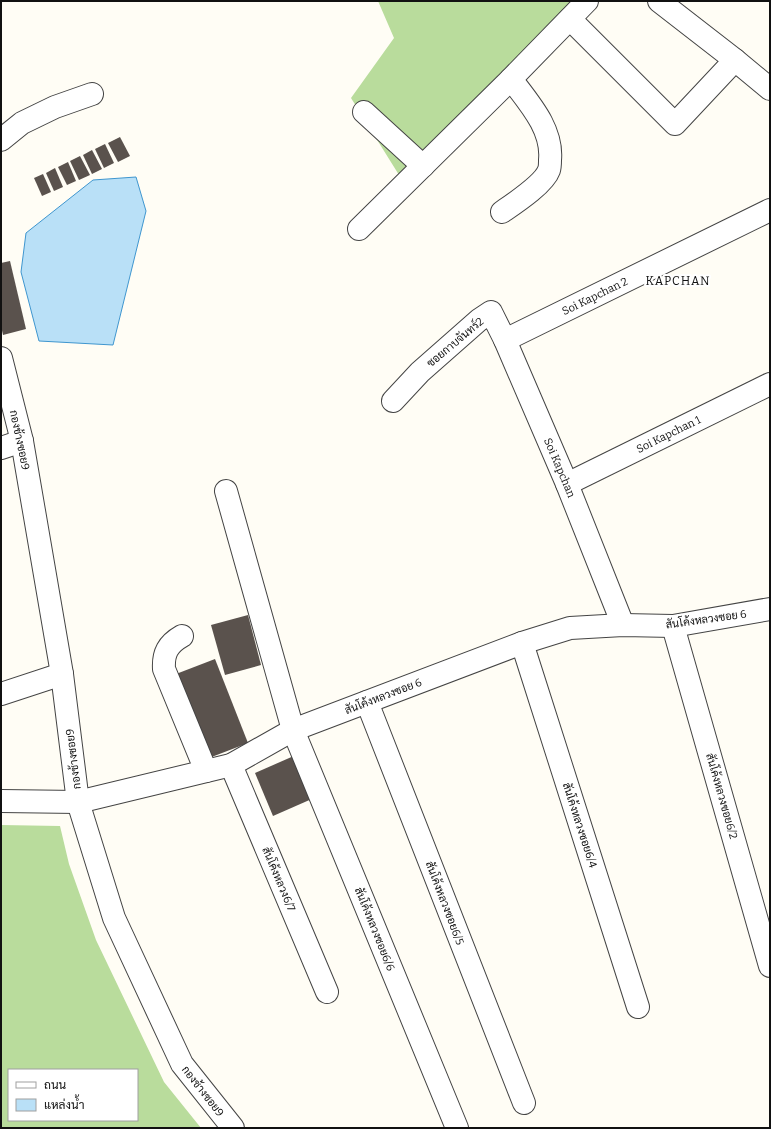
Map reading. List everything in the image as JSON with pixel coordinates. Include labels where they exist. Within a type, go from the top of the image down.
[{"type":"street","points":[[359,229],[511,79],[587,1]]},
{"type":"street","points":[[659,1],[770,89]]},
{"type":"street","points":[[570,19],[675,124],[735,60]]},
{"type":"street","points":[[502,212],[537,186],[550,170],[551,151],[546,132],[532,106],[511,79]]},
{"type":"street","points":[[1,140],[22,123],[55,107],[92,94]]},
{"type":"street","points":[[364,112],[423,166]]},
{"type":"street","name":"Soi Kapchan 2","points":[[505,340],[770,210]]},
{"type":"street","name":"Soi Kapchan","points":[[491,312],[505,340],[567,484],[623,625]]},
{"type":"street","name":"ซอยกาบจันทร์2","points":[[393,401],[420,372],[479,320],[491,312]]},
{"type":"street","name":"กองช้างซอย9","points":[[1,358],[22,441],[62,674],[78,802],[114,918],[182,1064],[233,1128]]},
{"type":"street","name":"Soi Kapchan 1","points":[[567,484],[770,384]]},
{"type":"street","points":[[1,448],[22,441]]},
{"type":"street","name":"สันโค้งหลวงซอย6/6","points":[[226,491],[293,730],[457,1128]]},
{"type":"street","name":"สันโค้งหลวงซอย 6","points":[[1,801],[78,802],[231,765],[293,730],[522,643],[570,628],[623,625],[673,626],[770,609]]},
{"type":"street","name":"สันโค้งหลวงซอย6/2","points":[[673,626],[770,966]]},
{"type":"street","points":[[182,636],[174,641],[167,649],[163,662],[164,669],[206,771]]},
{"type":"street","name":"สันโค้งหลวงซอย6/4","points":[[522,643],[638,1007]]},
{"type":"street","points":[[1,694],[62,674]]},
{"type":"street","name":"สันโค้งหลวงซอย6/5","points":[[367,702],[524,1103]]},
{"type":"street","name":"สันโค้งหลวง6/7","points":[[231,765],[327,992]]},
{"type":"green space","points":[[378,1],[574,1],[399,175],[351,98],[394,38]]},
{"type":"green space","points":[[1,825],[60,826],[69,864],[96,940],[164,1082],[201,1128],[1,1128]]},
{"type":"water","points":[[136,177],[146,211],[113,345],[39,341],[21,272],[26,233],[93,180]]},
{"type":"building","points":[[120,137],[130,156],[118,162],[108,143]]},
{"type":"building","points":[[105,144],[114,163],[104,168],[95,149]]},
{"type":"building","points":[[92,150],[102,169],[92,174],[83,155]]},
{"type":"building","points":[[80,156],[90,175],[79,180],[70,161]]},
{"type":"building","points":[[68,162],[76,181],[67,185],[58,167]]},
{"type":"building","points":[[55,168],[63,187],[54,191],[46,173]]},
{"type":"building","points":[[43,174],[51,192],[42,196],[34,178]]},
{"type":"building","points":[[10,261],[26,329],[3,335],[1,326],[1,263]]},
{"type":"building","points":[[248,615],[261,665],[225,675],[211,625]]},
{"type":"building","points":[[215,659],[248,743],[209,758],[176,674]]},
{"type":"building","points":[[296,755],[314,798],[273,816],[255,773]]},
{"type":"district","name":"KAPCHAN","points":[[678,281]]}]
